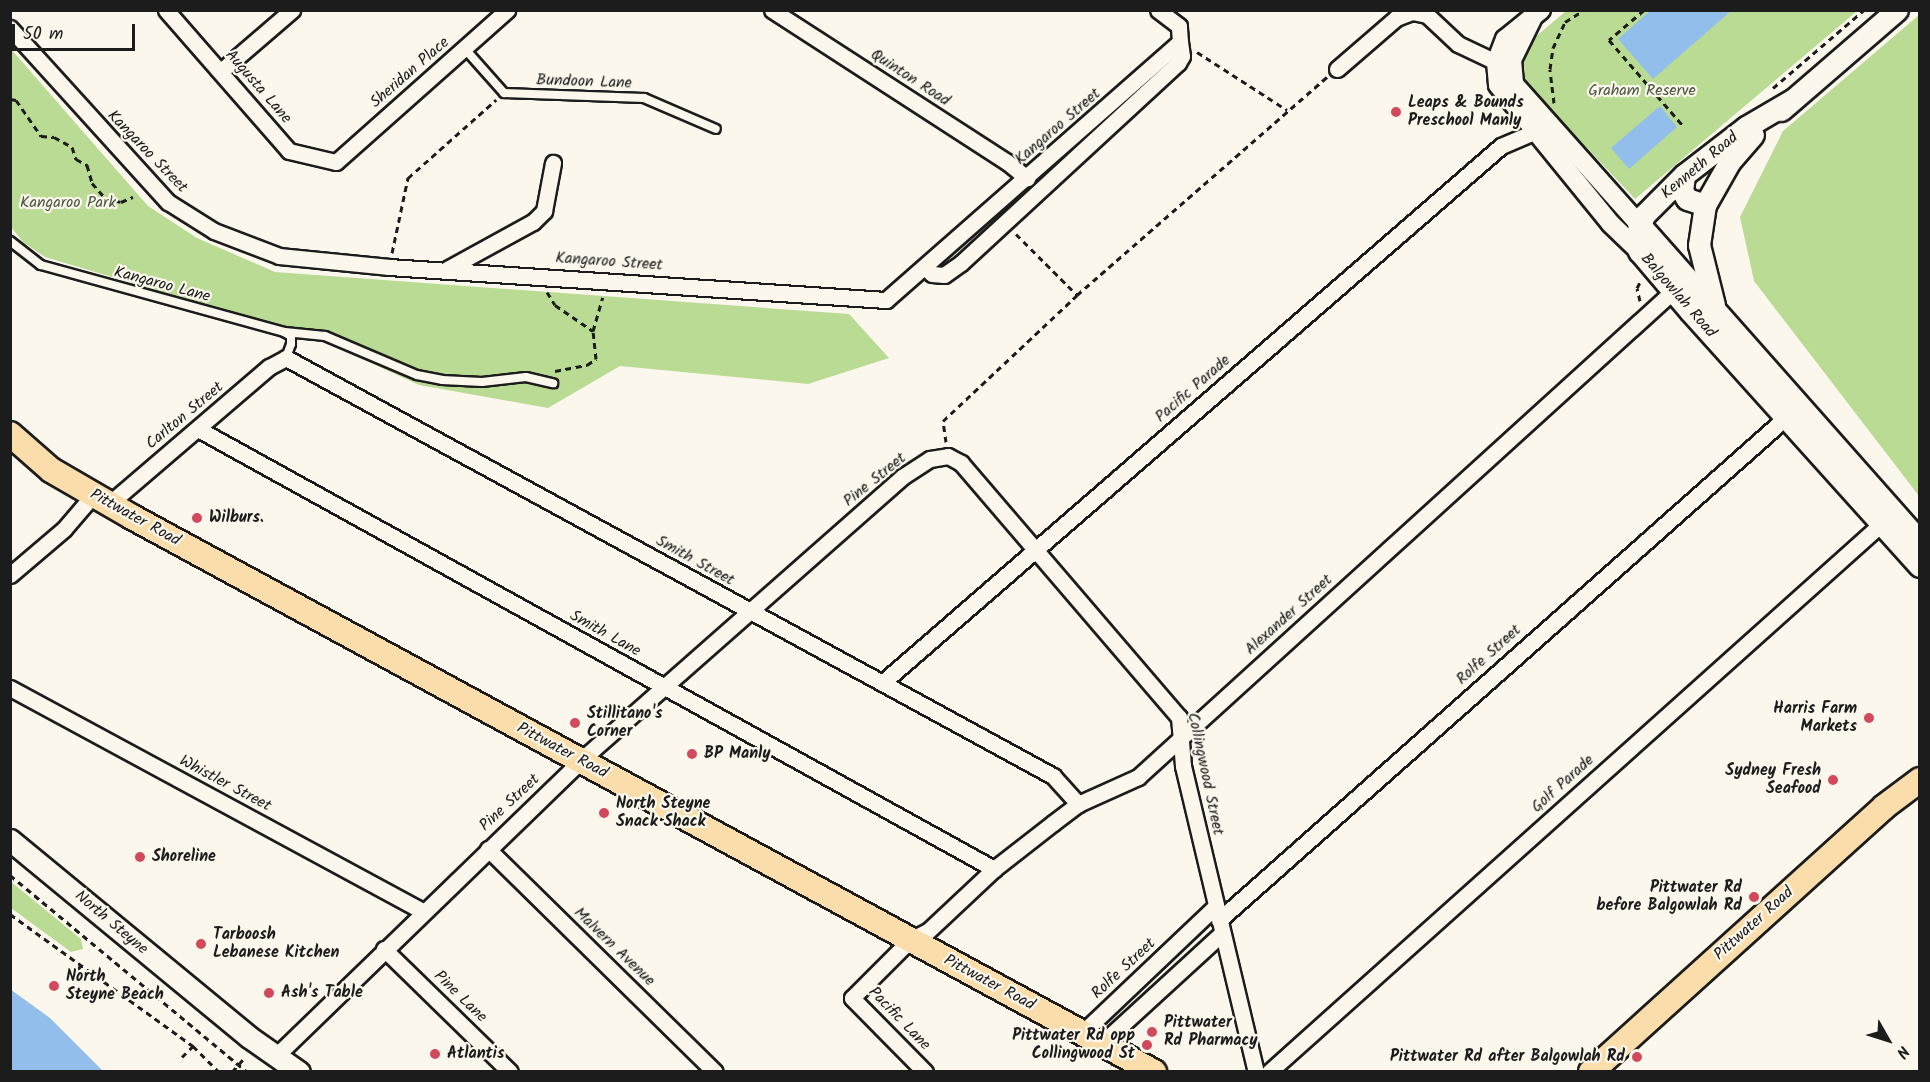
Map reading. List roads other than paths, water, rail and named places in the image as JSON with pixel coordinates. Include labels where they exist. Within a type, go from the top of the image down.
[{"type":"main road","name":"Kenneth Road","points":[[1718,316],[1699,245],[1705,206],[1737,152],[1792,100],[1897,10]]},
{"type":"main road","name":"Kenneth Road","points":[[1638,223],[1684,175],[1746,127],[1792,100]]},
{"type":"main road","points":[[1684,175],[1682,191],[1687,200],[1705,206]]},
{"type":"main road","points":[[1638,223],[1635,238],[1639,251]]},
{"type":"main road","name":"Balgowlah Road","points":[[1638,223],[1920,542]]},
{"type":"main road","name":"Balgowlah Road","points":[[1639,251],[1784,419],[1920,566]]},
{"type":"main road","name":"Pittwater Road","points":[[10,434],[51,470],[101,499],[1154,1071]]},
{"type":"main road","name":"Pittwater Road","points":[[1591,1071],[1884,807],[1920,780]]},
{"type":"main road","name":"North Steyne","points":[[10,840],[298,1071]]},
{"type":"street","name":"Augusta Lane","points":[[166,10],[289,151],[336,162]]},
{"type":"street","points":[[221,71],[292,10]]},
{"type":"street","name":"Sheridan Place","points":[[336,162],[507,10]]},
{"type":"street","name":"Quinton Road","points":[[772,10],[1007,162],[1027,178]]},
{"type":"street","points":[[926,268],[938,276],[949,273],[1178,63],[1182,56],[1179,26],[1158,10]]},
{"type":"street","points":[[1337,69],[1396,18],[1412,12],[1427,15],[1458,44],[1496,62]]},
{"type":"street","name":"Balgowlah Road","points":[[1537,14],[1505,39],[1496,62],[1498,85],[1611,224],[1639,251]]},
{"type":"street","name":"Balgowlah Road","points":[[1537,14],[1512,60],[1514,84],[1638,223]]},
{"type":"street","name":"Kangaroo Street","points":[[10,28],[149,184],[190,217],[243,244],[279,256],[389,267],[544,275],[886,300],[926,268],[1180,42]]},
{"type":"street","name":"Pacific Parade","points":[[882,683],[1501,146],[1534,132]]},
{"type":"street","points":[[444,270],[533,222],[544,210],[553,163]]},
{"type":"street","name":"Alexander Street","points":[[910,940],[928,931],[994,869],[1078,804],[1138,777],[1673,291]]},
{"type":"street","name":"Carlton Street","points":[[10,575],[101,499],[198,429],[269,367],[286,358]]},
{"type":"street","name":"Smith Street","points":[[286,358],[1053,776],[1078,804]]},
{"type":"street","name":"Rolfe Street","points":[[1092,1038],[1219,920],[1760,437],[1784,419]]},
{"type":"street","name":"Smith Lane","points":[[198,429],[994,869]]},
{"type":"street","name":"Collingwood Street","points":[[948,456],[962,463],[1179,717],[1183,766],[1256,1071]]},
{"type":"street","name":"Pine Street","points":[[277,1055],[422,911],[580,761],[902,477],[930,459],[948,456]]},
{"type":"street","name":"Golf Parade","points":[[1269,1071],[1881,524]]},
{"type":"street","name":"Whistler Street","points":[[10,688],[422,911]]},
{"type":"street","name":"Malvern Avenue","points":[[488,849],[715,1071]]},
{"type":"street","name":"Rolfe Street","points":[[1092,1038],[1219,920]]},
{"type":"street","name":"Pacific Lane","points":[[910,940],[852,998],[925,1071]]},
{"type":"street","name":"Pine Lane","points":[[384,949],[510,1071]]},
{"type":"lane","name":"Bundoon Lane","points":[[465,49],[504,93],[644,98],[716,129]]},
{"type":"lane","name":"Kangaroo Lane","points":[[10,241],[41,265],[284,332],[325,336],[417,375],[442,380],[482,382],[526,377],[553,383]]},
{"type":"lane","points":[[284,332],[291,336],[286,358]]},
{"type":"water","points":[[1650,11],[1731,11],[1653,79],[1618,39]]},
{"type":"water","points":[[1660,106],[1677,127],[1629,169],[1611,148]]},
{"type":"water","points":[[10,989],[50,1018],[103,1071],[11,1071]]},
{"type":"place","name":"Leaps & Bounds Preschool Manly","points":[[1396,112]]},
{"type":"place","name":"Wilburs.","points":[[197,518]]},
{"type":"place","name":"Harris Farm Markets","points":[[1869,718]]},
{"type":"place","name":"Stillitano's Corner","points":[[575,723]]},
{"type":"place","name":"BP Manly","points":[[692,754]]},
{"type":"place","name":"Sydney Fresh Seafood","points":[[1833,780]]},
{"type":"place","name":"North Steyne Snack Shack","points":[[604,813]]},
{"type":"place","name":"Shoreline","points":[[140,857]]},
{"type":"place","name":"Pittwater Rd before Balgowlah Rd","points":[[1754,897]]},
{"type":"place","name":"Tarboosh Lebanese Kitchen","points":[[201,944]]},
{"type":"place","name":"North Steyne Beach","points":[[54,986]]},
{"type":"place","name":"Ash's Table","points":[[269,993]]},
{"type":"place","name":"Pittwater Rd Pharmacy","points":[[1152,1032]]},
{"type":"place","name":"Pittwater Rd opp Collingwood St","points":[[1147,1045]]},
{"type":"place","name":"Atlantis","points":[[435,1054]]},
{"type":"place","name":"Pittwater Rd after Balgowlah Rd","points":[[1637,1057]]},
{"type":"park label","name":"Graham Reserve","points":[[1642,91]]},
{"type":"park label","name":"Kangaroo Park","points":[[68,203]]}]
